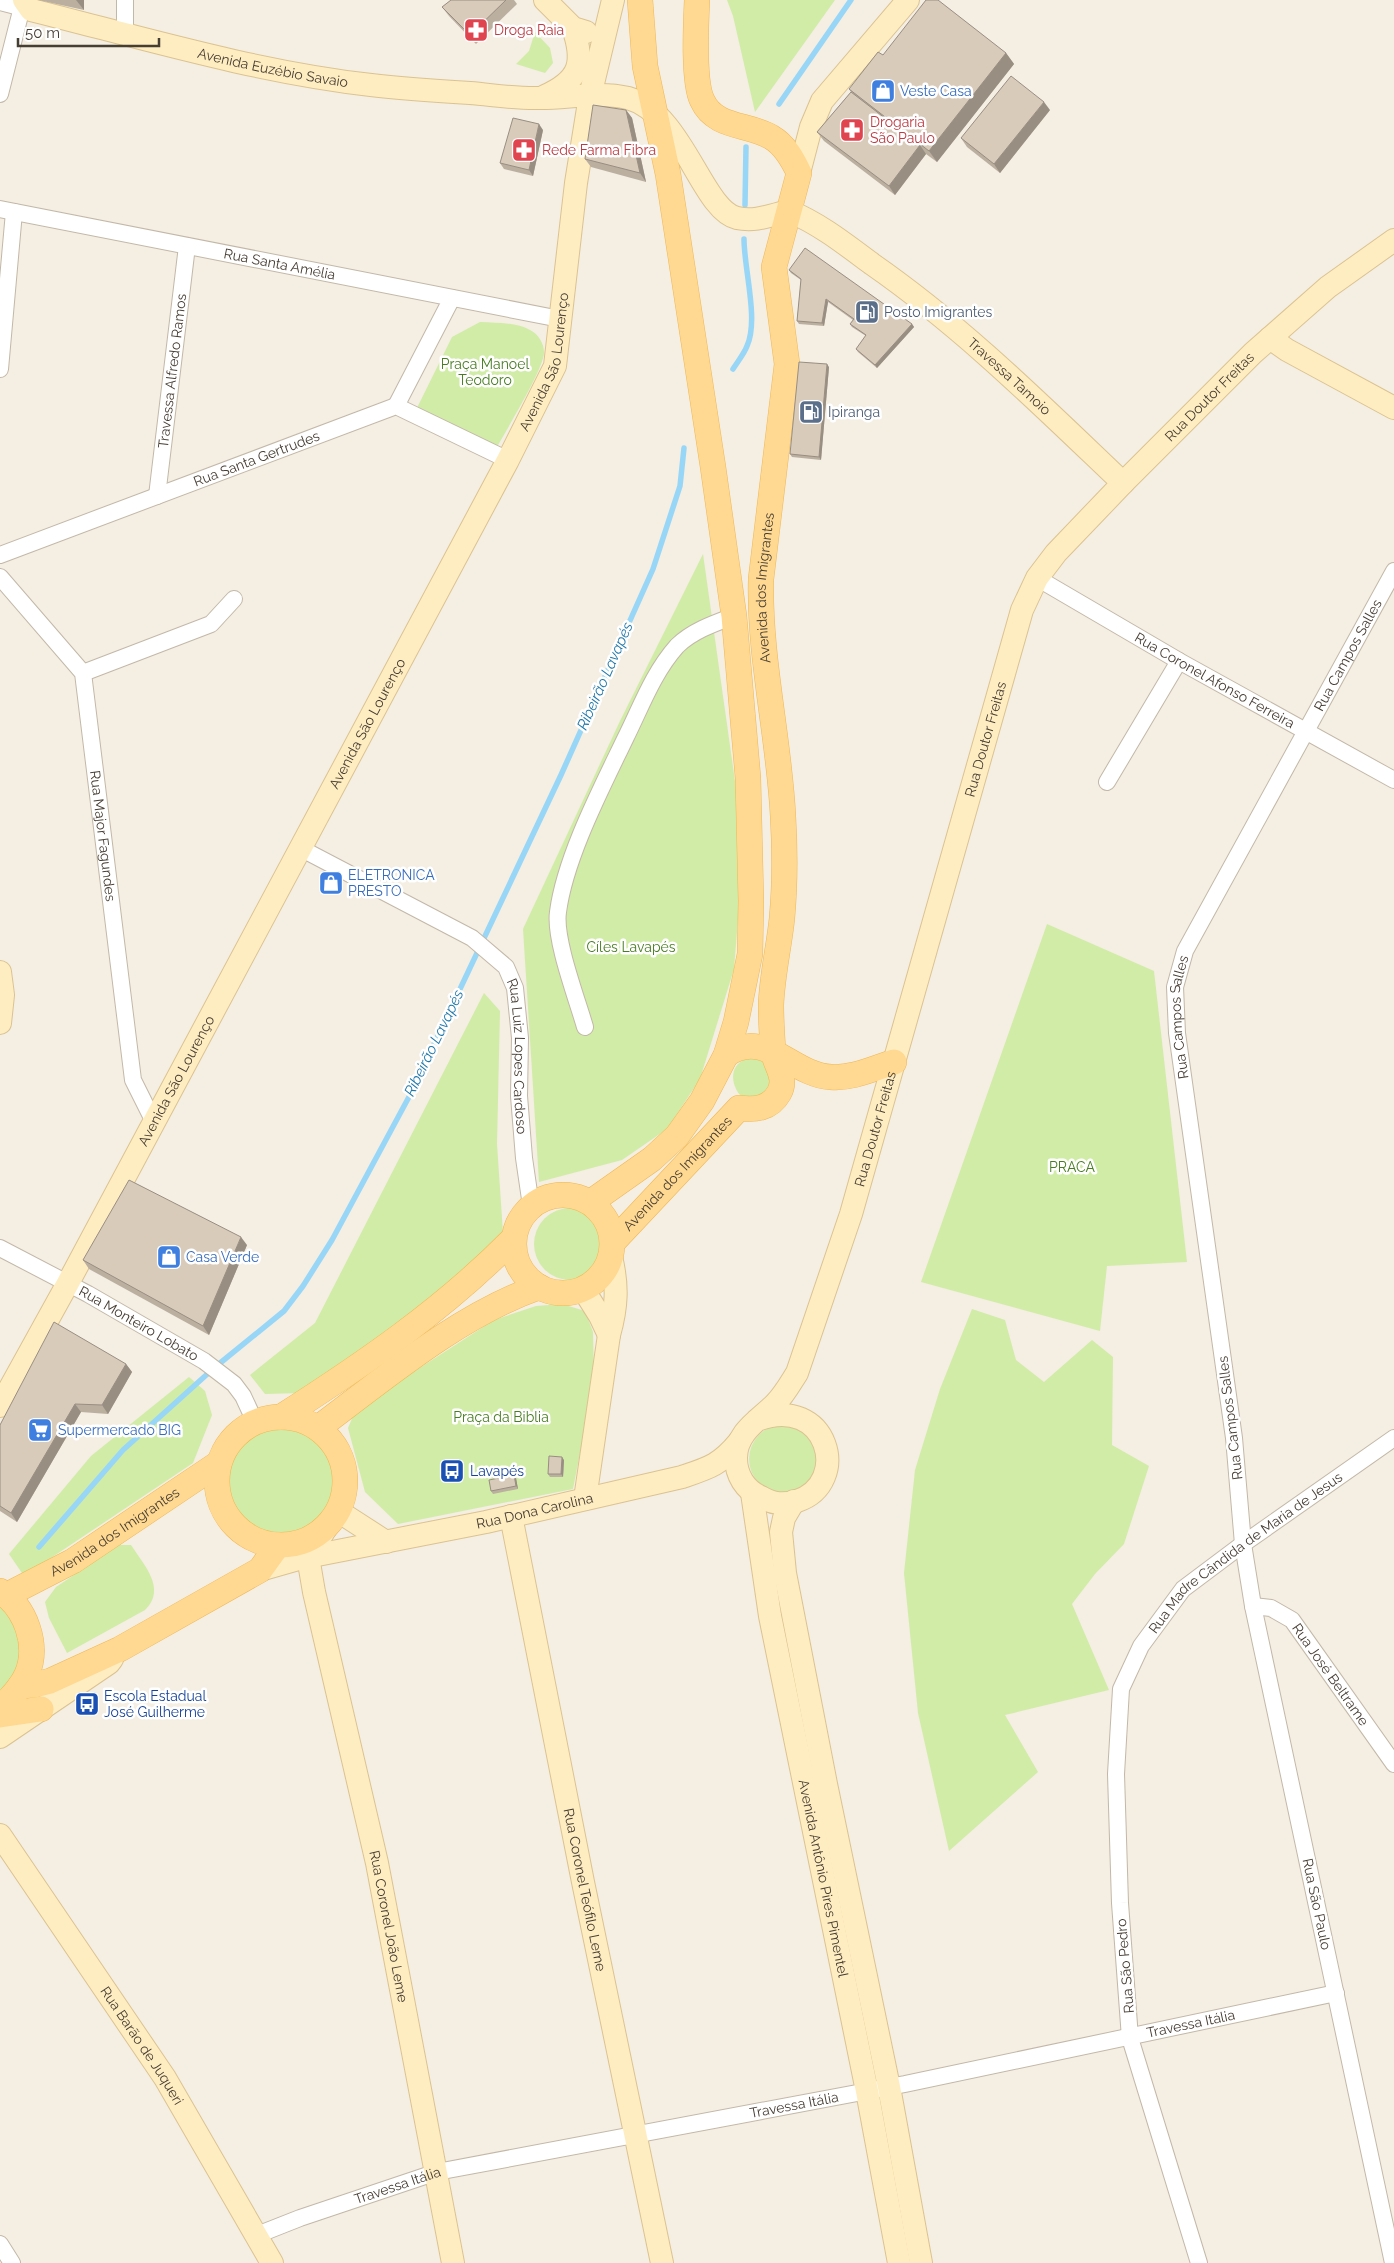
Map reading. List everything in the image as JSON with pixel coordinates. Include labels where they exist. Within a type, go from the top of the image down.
[{"type":"main road","name":"Avenida dos Imigrantes","points":[[612,1250],[610,1227],[602,1213],[591,1202],[652,1159],[676,1136],[702,1101],[722,1063],[736,1022],[750,954],[752,901],[748,778],[734,616],[716,484],[668,174],[645,66],[640,0]]},
{"type":"main road","points":[[694,5],[701,99],[709,110],[728,124],[771,137],[783,146],[799,173]]},
{"type":"main road","name":"Avenida dos Imigrantes","points":[[583,1289],[596,1282],[605,1270],[612,1250],[739,1108],[755,1110],[769,1104],[780,1092],[782,1081],[773,1053],[771,1004],[782,918],[784,880],[783,815],[760,604],[761,579],[787,364],[774,267],[799,173]]},
{"type":"main road","points":[[739,1108],[726,1100],[718,1087],[722,1063],[736,1048],[749,1044],[761,1047],[814,1074],[830,1078],[847,1077],[894,1062]]},
{"type":"main road","points":[[531,1206],[544,1198],[560,1194],[576,1196],[591,1202]]},
{"type":"main road","name":"Avenida dos Imigrantes","points":[[281,1417],[362,1365],[456,1294],[513,1239],[522,1215],[531,1206]]},
{"type":"main road","points":[[513,1239],[514,1253],[520,1268],[527,1278],[538,1287],[560,1293],[583,1289]]},
{"type":"main road","points":[[318,1428],[359,1396],[470,1320],[514,1296],[538,1287]]},
{"type":"main road","name":"Avenida dos Imigrantes","points":[[293,1552],[246,1536],[234,1525],[224,1511],[218,1496],[216,1480],[219,1463],[232,1439],[255,1422],[281,1417],[300,1420],[318,1428],[331,1441],[341,1457],[346,1475],[344,1494],[333,1518]]},
{"type":"main road","name":"Avenida dos Imigrantes","points":[[0,1708],[16,1694],[27,1674],[32,1653],[30,1631],[20,1610],[3,1593],[73,1561],[219,1463]]},
{"type":"main road","points":[[20,1686],[50,1681],[120,1648],[293,1552],[333,1518]]},
{"type":"main road","points":[[0,1715],[42,1708]]},
{"type":"street","points":[[125,0],[125,34]]},
{"type":"street","points":[[545,0],[573,28],[583,32],[594,33],[608,23]]},
{"type":"street","name":"Avenida São Lourenço","points":[[0,1406],[68,1283],[508,460],[555,366],[576,183],[588,106],[613,0]]},
{"type":"street","points":[[799,173],[811,127],[822,101],[908,0]]},
{"type":"street","name":"Avenida Euzébio Savaio","points":[[1,1],[254,66],[370,85],[546,98],[588,106],[625,98],[639,102],[654,112]]},
{"type":"street","points":[[0,94],[25,6]]},
{"type":"street","points":[[546,98],[566,85],[577,71],[579,53],[573,28]]},
{"type":"street","points":[[654,112],[686,153],[714,198],[728,213],[735,218],[759,220],[789,211]]},
{"type":"street","points":[[0,369],[7,211]]},
{"type":"street","name":"Rua Santa Amélia","points":[[7,211],[560,319]]},
{"type":"street","name":"Travessa Tamoio","points":[[789,211],[812,221],[918,296],[987,353],[1123,483]]},
{"type":"street","name":"Rua Doutor Freitas","points":[[757,1420],[785,1392],[797,1373],[851,1214],[1022,610],[1037,578],[1056,553],[1123,483],[1270,338],[1328,287],[1394,240]]},
{"type":"street","name":"Travessa Alfredo Ramos","points":[[157,496],[187,246]]},
{"type":"street","points":[[452,298],[396,406],[508,460]]},
{"type":"street","points":[[1270,338],[1287,350],[1394,408]]},
{"type":"street","name":"Rua Santa Gertrudes","points":[[0,555],[396,406]]},
{"type":"street","name":"Rua Campos Salles","points":[[1243,1544],[1234,1438],[1177,1033],[1175,987],[1185,951],[1394,571]]},
{"type":"street","points":[[0,577],[83,673],[211,624],[234,599]]},
{"type":"street","name":"Rua Coronel Afonso Ferreira","points":[[1037,578],[1179,661],[1394,780]]},
{"type":"street","points":[[584,1027],[562,948],[558,914],[568,869],[600,792],[657,672],[678,645],[704,628],[734,616]]},
{"type":"street","points":[[1107,782],[1179,661]]},
{"type":"street","name":"Rua Major Fagundes","points":[[83,673],[134,1080],[154,1120]]},
{"type":"street","name":"Rua Luiz Lopes Cardoso","points":[[300,848],[472,938],[499,959],[506,967],[514,988],[520,1038],[520,1105],[524,1158],[531,1206]]},
{"type":"street","points":[[0,972],[3,995],[0,1023]]},
{"type":"street","name":"Rua Monteiro Lobato","points":[[0,1248],[68,1283],[204,1360],[234,1384],[255,1422]]},
{"type":"street","points":[[585,1499],[609,1335],[615,1315],[617,1290],[612,1250]]},
{"type":"street","points":[[583,1289],[600,1316],[609,1335]]},
{"type":"street","name":"Rua Doutor Freitas","points":[[797,1373],[796,1395],[811,1423]]},
{"type":"street","points":[[739,1442],[744,1433],[757,1420],[772,1414],[788,1413],[811,1423],[821,1435],[827,1452],[826,1468],[817,1488],[805,1498],[788,1504],[772,1503],[747,1487]]},
{"type":"street","name":"Rua Madre Cândida de Maria de Jesus","points":[[1121,1690],[1142,1646],[1182,1589],[1394,1438]]},
{"type":"street","name":"Rua Dona Carolina","points":[[293,1552],[386,1542],[682,1477],[706,1469],[725,1459],[739,1442]]},
{"type":"street","name":"Avenida Antônio Pires Pimentel","points":[[739,1442],[736,1458],[738,1473],[747,1487],[770,1616],[867,2091],[899,2263]]},
{"type":"street","name":"Rua Dona Carolina","points":[[682,1477],[722,1477],[747,1487]]},
{"type":"street","name":"Avenida Antônio Pires Pimentel","points":[[794,1501],[784,1518],[781,1532],[785,1573],[826,1784],[889,2087],[921,2263]]},
{"type":"street","name":"Rua Coronel Teófilo Leme","points":[[511,1516],[583,1882],[662,2263]]},
{"type":"street","points":[[333,1518],[386,1542]]},
{"type":"street","name":"Rua São Paulo","points":[[1243,1544],[1253,1606],[1394,2263]]},
{"type":"street","name":"Rua Coronel João Leme","points":[[293,1552],[314,1592],[377,1863],[453,2263]]},
{"type":"street","name":"Rua José Beltrame","points":[[1253,1606],[1271,1608],[1292,1620],[1394,1764]]},
{"type":"street","points":[[0,1737],[109,1663],[120,1648]]},
{"type":"street","name":"Rua São Pedro","points":[[1121,1690],[1116,1784],[1120,1903],[1130,2038],[1198,2263]]},
{"type":"street","name":"Rua Barão de Juqueri","points":[[0,1835],[165,2078],[272,2263]]},
{"type":"street","name":"Travessa Itália","points":[[257,2235],[300,2218],[437,2172],[636,2133],[889,2087],[1130,2038],[1336,1993]]},
{"type":"street","points":[[0,2244],[12,2263]]},
{"type":"green space","points":[[727,0],[835,0],[755,112],[733,16]]},
{"type":"green space","points":[[535,32],[550,48],[553,63],[545,73],[516,64],[529,51]]},
{"type":"green space","name":"Praça Manoel Teodoro","points":[[480,322],[506,323],[524,327],[538,336],[544,349],[543,360],[538,371],[496,449],[415,412],[452,337]]},
{"type":"green space","name":"Cíles Lavapés","points":[[703,554],[744,845],[734,969],[700,1079],[667,1129],[622,1160],[539,1182],[523,929],[620,721]]},
{"type":"green space","name":"PRACA","points":[[1047,924],[1154,971],[1187,1262],[1107,1266],[1100,1331],[921,1282]]},
{"type":"green space","points":[[484,993],[500,1011],[497,1144],[503,1233],[462,1287],[301,1393],[265,1394],[250,1375],[315,1323]]},
{"type":"green space","points":[[762,1058],[777,1089],[745,1100],[740,1096],[734,1085],[733,1073],[736,1067],[746,1059]]},
{"type":"green space","points":[[570,1208],[590,1214],[600,1224],[606,1244],[600,1264],[590,1274],[570,1280],[550,1274],[540,1264],[534,1244],[540,1224],[550,1214]]},
{"type":"green space","name":"Praça da Biblia","points":[[562,1304],[585,1311],[593,1332],[594,1381],[573,1489],[398,1524],[365,1492],[348,1428],[356,1409],[494,1320],[536,1306]]},
{"type":"green space","points":[[972,1309],[1005,1320],[1016,1360],[1044,1382],[1092,1340],[1113,1357],[1112,1445],[1149,1466],[1124,1544],[1095,1574],[1072,1604],[1109,1690],[1005,1715],[1038,1772],[949,1851],[918,1713],[904,1573],[915,1470],[940,1389]]},
{"type":"green space","points":[[189,1377],[205,1391],[212,1415],[193,1463],[24,1576],[9,1554],[91,1456]]},
{"type":"green space","points":[[783,1425],[796,1428],[807,1435],[814,1446],[817,1459],[814,1472],[807,1483],[796,1490],[783,1493],[770,1490],[759,1483],[752,1472],[749,1459],[752,1446],[759,1435],[770,1428]]},
{"type":"green space","points":[[280,1427],[301,1431],[318,1443],[330,1460],[334,1481],[330,1502],[318,1519],[301,1531],[280,1535],[259,1531],[242,1519],[230,1502],[226,1481],[230,1460],[242,1443],[259,1431]]},
{"type":"green space","points":[[119,1545],[131,1545],[147,1569],[154,1585],[154,1594],[151,1602],[145,1610],[67,1653],[49,1618],[45,1602],[56,1587]]},
{"type":"green space","points":[[0,1604],[16,1627],[21,1648],[16,1670],[0,1693]]},
{"type":"building","name":"Droga Raia","points":[[451,0],[506,0],[470,35],[442,7]]},
{"type":"building","points":[[926,0],[938,0],[1006,53],[929,151],[849,89],[878,52],[883,55]]},
{"type":"building","points":[[1011,76],[1044,102],[994,164],[961,138]]},
{"type":"building","points":[[851,92],[920,145],[889,186],[817,132]]},
{"type":"building","points":[[593,105],[626,110],[640,173],[585,159]]},
{"type":"building","name":"Rede Farma Fibra","points":[[513,118],[539,124],[529,170],[500,163]]},
{"type":"building","name":"Posto Imigrantes","points":[[805,248],[912,324],[875,365],[856,349],[866,335],[850,324],[854,319],[826,299],[822,323],[797,321],[801,279],[789,270]]},
{"type":"building","name":"Ipiranga","points":[[799,362],[827,364],[819,457],[790,454]]},
{"type":"building","name":"Casa Verde","points":[[129,1180],[241,1237],[203,1326],[83,1260]]},
{"type":"building","name":"Supermercado BIG","points":[[54,1322],[126,1364],[102,1405],[75,1404],[11,1513],[0,1506],[0,1425]]},
{"type":"building","points":[[549,1456],[562,1457],[561,1474],[548,1474]]},
{"type":"building","points":[[514,1475],[516,1486],[491,1491],[489,1480]]},
{"type":"waterway","name":"Ribeirão Lavapés","points":[[779,104],[851,0]]},
{"type":"waterway","name":"Ribeirão Lavapés","points":[[745,205],[746,147]]},
{"type":"waterway","name":"Ribeirão Lavapés","points":[[733,369],[747,346],[752,323],[744,239]]},
{"type":"waterway","name":"Ribeirão Lavapés","points":[[39,1547],[123,1450],[214,1368],[284,1311],[303,1286],[332,1240],[410,1095],[561,775],[653,569],[680,486],[684,448]]},
{"type":"place","name":"Droga Raia","points":[[476,30]]},
{"type":"place","name":"Veste Casa","points":[[883,91]]},
{"type":"place","name":"Drogaria São Paulo","points":[[852,130]]},
{"type":"place","name":"Rede Farma Fibra","points":[[524,150]]},
{"type":"place","name":"Posto Imigrantes","points":[[867,312]]},
{"type":"place","name":"Ipiranga","points":[[811,412]]},
{"type":"place","name":"ELETRONICA PRESTO","points":[[331,883]]},
{"type":"place","name":"Casa Verde","points":[[169,1257]]},
{"type":"place","name":"Supermercado BIG","points":[[40,1430]]},
{"type":"place","name":"Lavapés","points":[[452,1471]]},
{"type":"place","name":"Escola Estadual José Guilherme","points":[[87,1704]]}]
